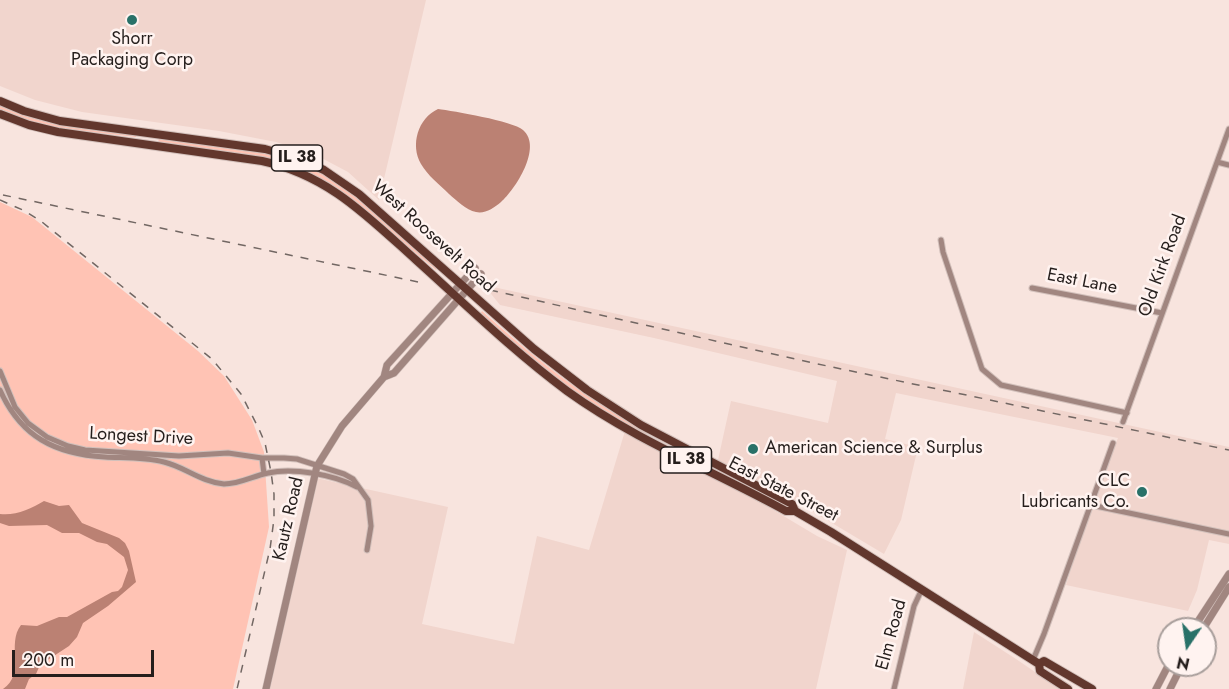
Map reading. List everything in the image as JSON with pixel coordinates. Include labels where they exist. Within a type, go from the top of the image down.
[{"type":"main road","name":"West Roosevelt Road","points":[[0,101],[24,111],[60,121],[254,147],[300,159],[324,170],[351,187],[544,358],[600,399],[654,432],[792,504],[795,511]]},
{"type":"main road","name":"West Roosevelt Road","points":[[0,114],[29,125],[58,132],[252,159],[294,170],[344,197],[456,296]]},
{"type":"main road","name":"East State Street","points":[[456,296],[538,369],[594,409],[654,443],[786,511],[795,511],[859,548],[1036,662],[1040,671],[1068,689]]},
{"type":"main road","name":"East State Street","points":[[1036,662],[1044,661],[1092,689]]},
{"type":"street","name":"Old Kirk Road","points":[[1124,422],[1229,129]]},
{"type":"street","points":[[1217,162],[1229,165]]},
{"type":"street","points":[[942,240],[943,252],[982,369],[1001,385],[1126,413]]},
{"type":"street","name":"Kautz Road","points":[[266,689],[317,466],[342,426],[384,377],[394,373],[464,287],[475,268]]},
{"type":"street","name":"Kautz Road","points":[[464,287],[482,274]]},
{"type":"street","name":"East Lane","points":[[1032,288],[1162,313]]},
{"type":"street","name":"Longest Drive","points":[[0,371],[15,407],[28,423],[47,437],[68,446],[85,450],[179,456],[228,453],[262,458],[297,459],[344,474],[353,479],[361,489]]},
{"type":"street","name":"Longest Drive","points":[[0,390],[6,405],[22,425],[37,438],[62,450],[84,455],[164,462],[199,478],[224,484],[280,472],[315,474],[342,480],[361,489]]},
{"type":"street","points":[[1036,662],[1113,443]]},
{"type":"street","points":[[262,458],[264,474]]},
{"type":"street","points":[[361,489],[371,512],[367,550]]},
{"type":"street","points":[[1091,505],[1229,534]]},
{"type":"street","points":[[1209,617],[1229,574]]},
{"type":"street","points":[[1203,617],[1229,587]]},
{"type":"street","name":"Elm Road","points":[[894,689],[914,606],[922,589]]},
{"type":"shaded area","points":[[0,0],[426,0],[379,200],[348,172],[314,154],[276,142],[219,131],[82,112],[35,100],[0,86]]},
{"type":"shaded area","points":[[0,104],[136,134],[136,137],[54,128],[0,110]]},
{"type":"shaded area","points":[[438,109],[508,123],[523,130],[528,137],[530,147],[525,168],[507,196],[489,210],[476,212],[465,207],[434,180],[421,164],[416,149],[418,133],[425,119]]},
{"type":"shaded area","points":[[159,138],[265,152],[299,162],[355,194],[438,267],[436,270],[344,193],[304,170],[284,163],[158,143]]},
{"type":"shaded area","points":[[0,202],[32,217],[198,351],[224,376],[252,420],[264,452],[269,527],[233,689],[0,689]]},
{"type":"shaded area","points":[[484,285],[1229,447],[1229,544],[1209,540],[1197,590],[1188,611],[1066,585],[1091,507],[1118,438],[896,393],[885,439],[918,447],[901,520],[884,554],[790,498],[718,460],[731,401],[828,423],[837,381],[500,305]]},
{"type":"shaded area","points":[[482,311],[561,377],[603,406],[647,432],[646,435],[570,389],[480,314]]},
{"type":"shaded area","points":[[625,431],[740,490],[817,536],[847,550],[816,689],[269,689],[316,478],[448,507],[422,624],[514,644],[537,536],[589,550]]},
{"type":"shaded area","points":[[44,501],[59,506],[69,505],[82,523],[119,538],[125,543],[136,582],[108,606],[83,623],[77,637],[69,646],[40,665],[36,674],[29,679],[25,689],[3,689],[10,683],[13,675],[15,641],[21,625],[37,626],[59,617],[67,617],[112,592],[118,591],[122,587],[128,570],[124,557],[107,544],[79,533],[62,533],[47,525],[9,526],[0,523],[0,514],[23,511]]},
{"type":"shaded area","points":[[974,632],[1016,659],[1060,689],[963,689]]},
{"type":"railway","points":[[3,195],[423,283]]},
{"type":"railway","points":[[0,200],[25,211],[42,222],[212,359],[241,394],[259,429],[265,443],[271,472],[274,519],[270,549],[237,689]]},
{"type":"railway","points":[[490,290],[813,363],[1229,450]]},
{"type":"place","name":"Shorr Packaging Corp","points":[[132,20]]},
{"type":"place","name":"American Science & Surplus","points":[[753,449]]},
{"type":"place","name":"CLC Lubricants Co.","points":[[1142,492]]}]
